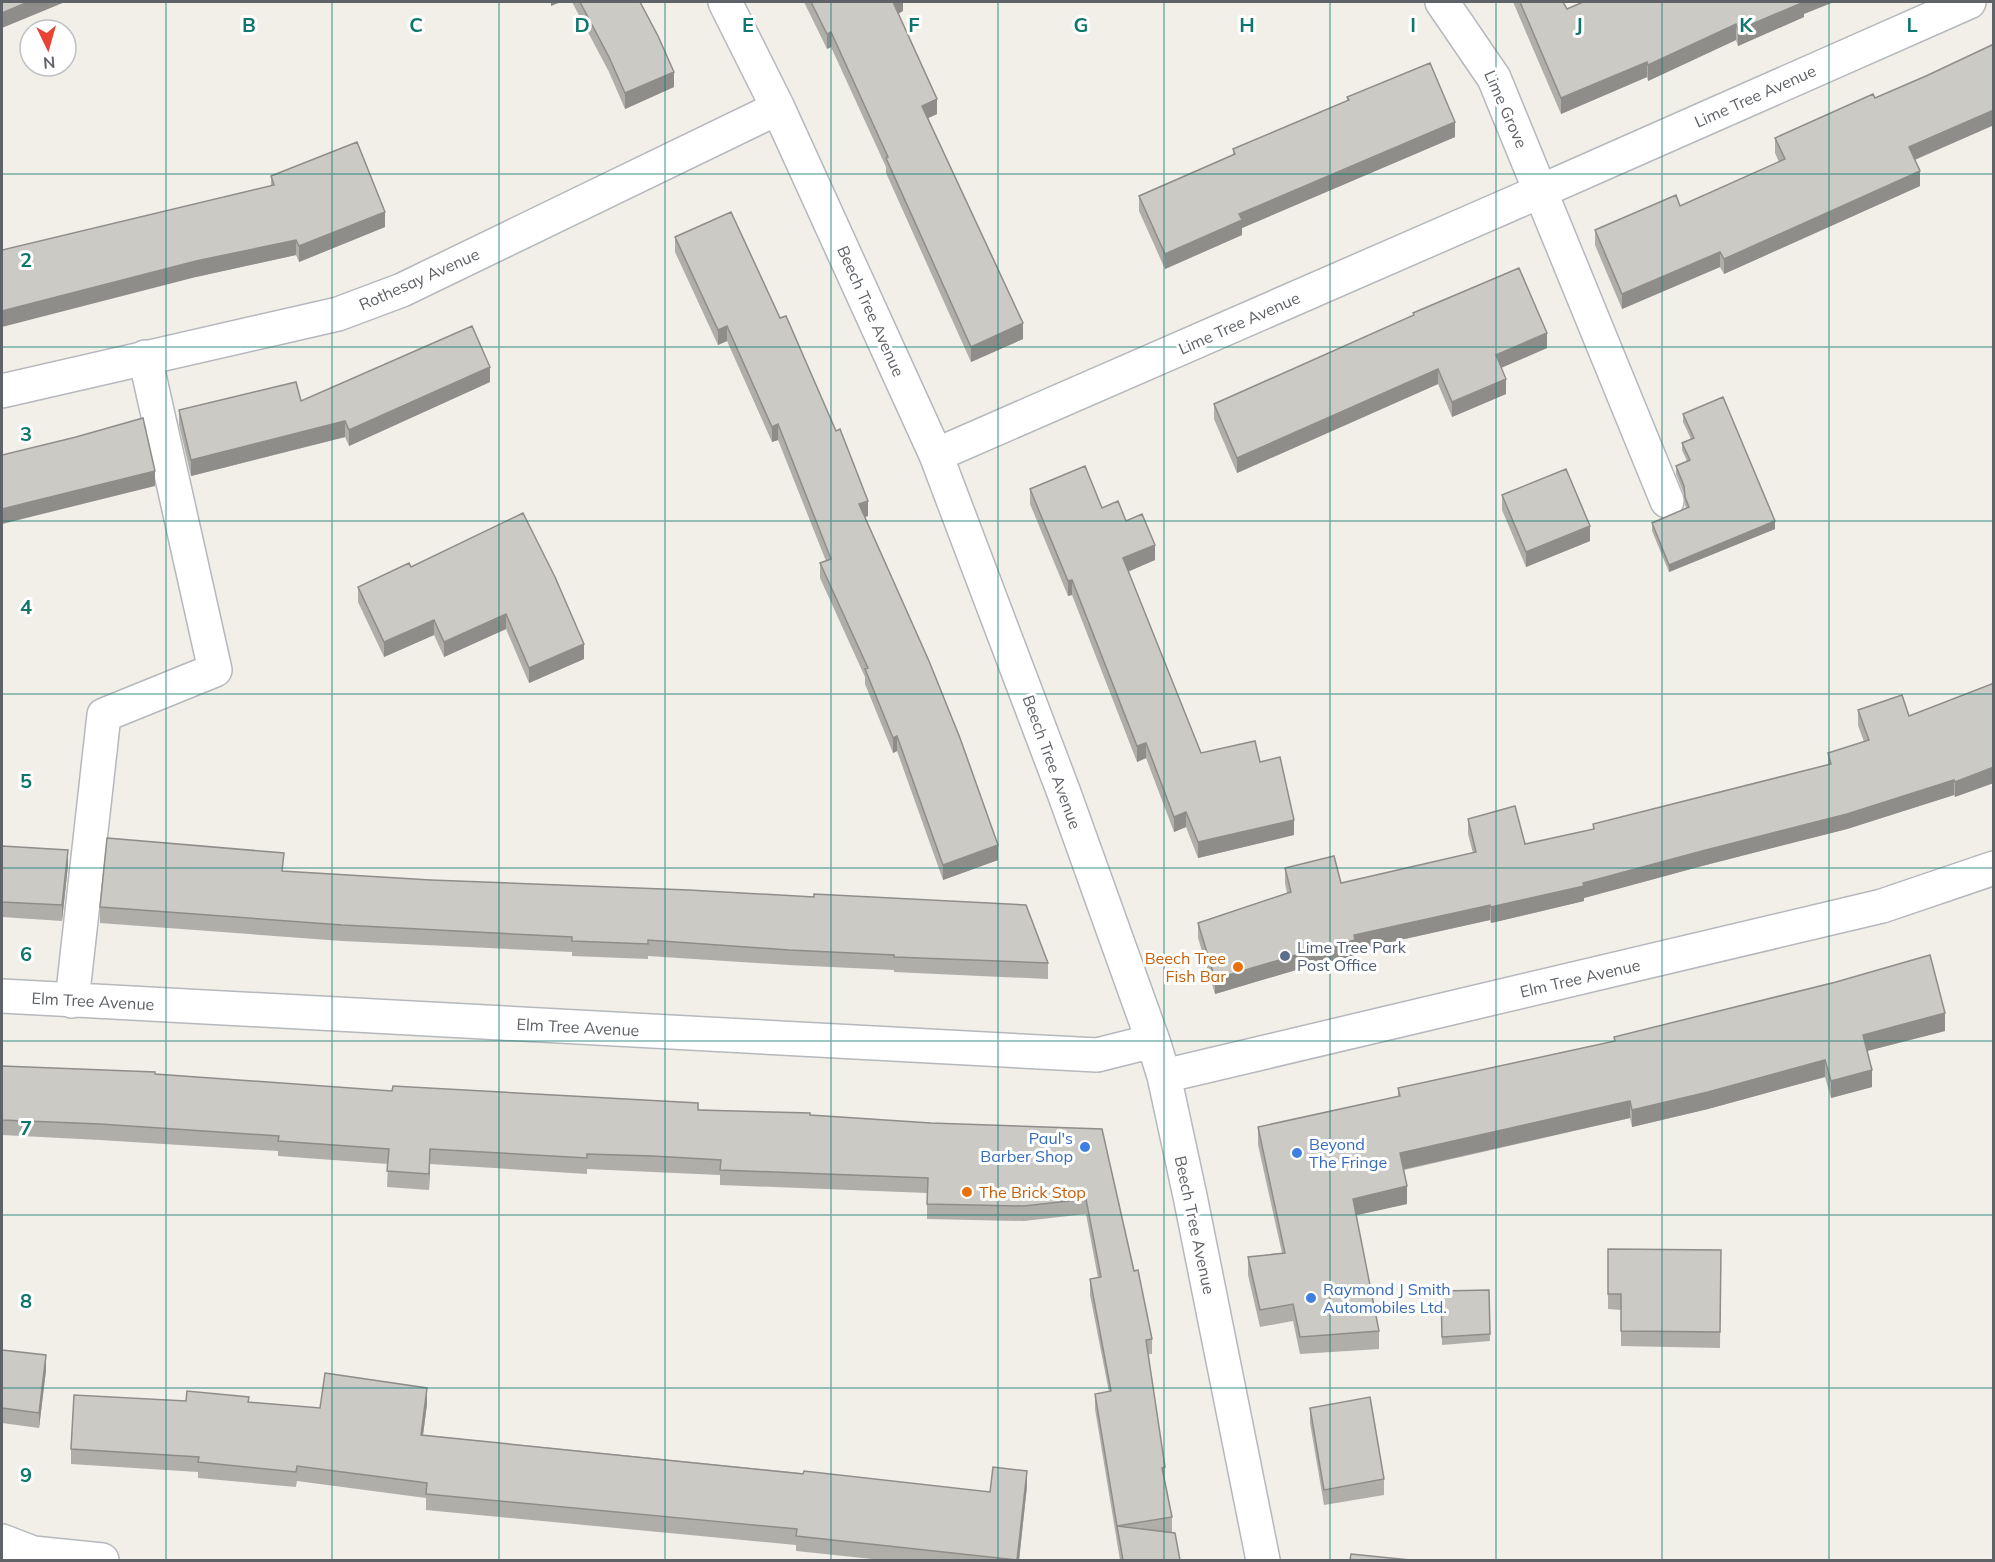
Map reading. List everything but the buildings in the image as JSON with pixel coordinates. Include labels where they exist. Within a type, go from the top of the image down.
[{"type":"street","name":"Beech Tree Avenue","points":[[725,2],[778,108],[936,455],[1064,793],[1153,1041],[1164,1076],[1263,1560]]},
{"type":"street","name":"Lime Grove","points":[[1442,2],[1494,78],[1541,191]]},
{"type":"street","name":"Lime Tree Avenue","points":[[936,455],[1969,2]]},
{"type":"street","name":"Rothesay Avenue","points":[[2,391],[338,314],[367,304],[412,285],[778,108]]},
{"type":"street","points":[[1541,191],[1667,501]]},
{"type":"street","points":[[72,1001],[104,715],[215,670],[145,357]]},
{"type":"street","name":"Elm Tree Avenue","points":[[1164,1076],[1882,906],[1994,868]]},
{"type":"street","name":"Elm Tree Avenue","points":[[2,996],[1097,1055],[1153,1041]]},
{"type":"street","points":[[2,1541],[33,1553],[102,1560]]},
{"type":"place","name":"Lime Tree Park Post Office","points":[[1285,956]]},
{"type":"place","name":"Beech Tree Fish Bar","points":[[1238,967]]},
{"type":"place","name":"Paul's Barber Shop","points":[[1085,1147]]},
{"type":"place","name":"Beyond The Fringe","points":[[1297,1153]]},
{"type":"place","name":"The Brick Stop","points":[[967,1192]]},
{"type":"place","name":"Raymond J Smith Automobiles Ltd.","points":[[1311,1298]]}]
